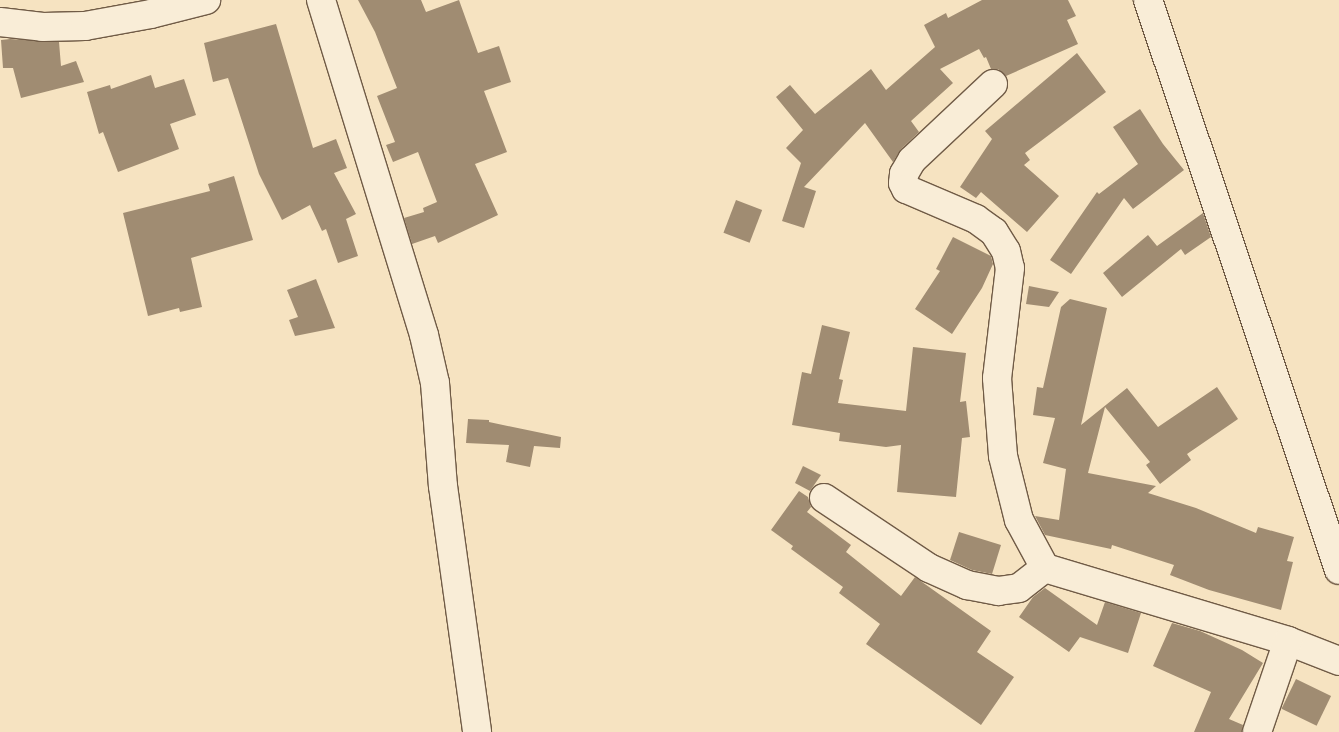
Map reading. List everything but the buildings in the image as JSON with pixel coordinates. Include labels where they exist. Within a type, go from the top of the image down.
[{"type":"street","points":[[0,22],[43,27],[85,26],[151,14],[206,0]]},
{"type":"street","points":[[321,0],[424,335],[435,384],[443,486],[477,732]]},
{"type":"street","points":[[1148,0],[1339,570]]},
{"type":"street","points":[[992,84],[912,160],[904,174],[903,183],[906,190],[976,219],[994,232],[1006,251],[1010,268],[996,378],[1003,456],[1019,520],[1045,568],[1288,641],[1339,660]]},
{"type":"street","points":[[824,498],[929,568],[967,585],[998,591],[1019,588],[1045,568]]},
{"type":"street","points":[[1257,732],[1288,641]]}]
